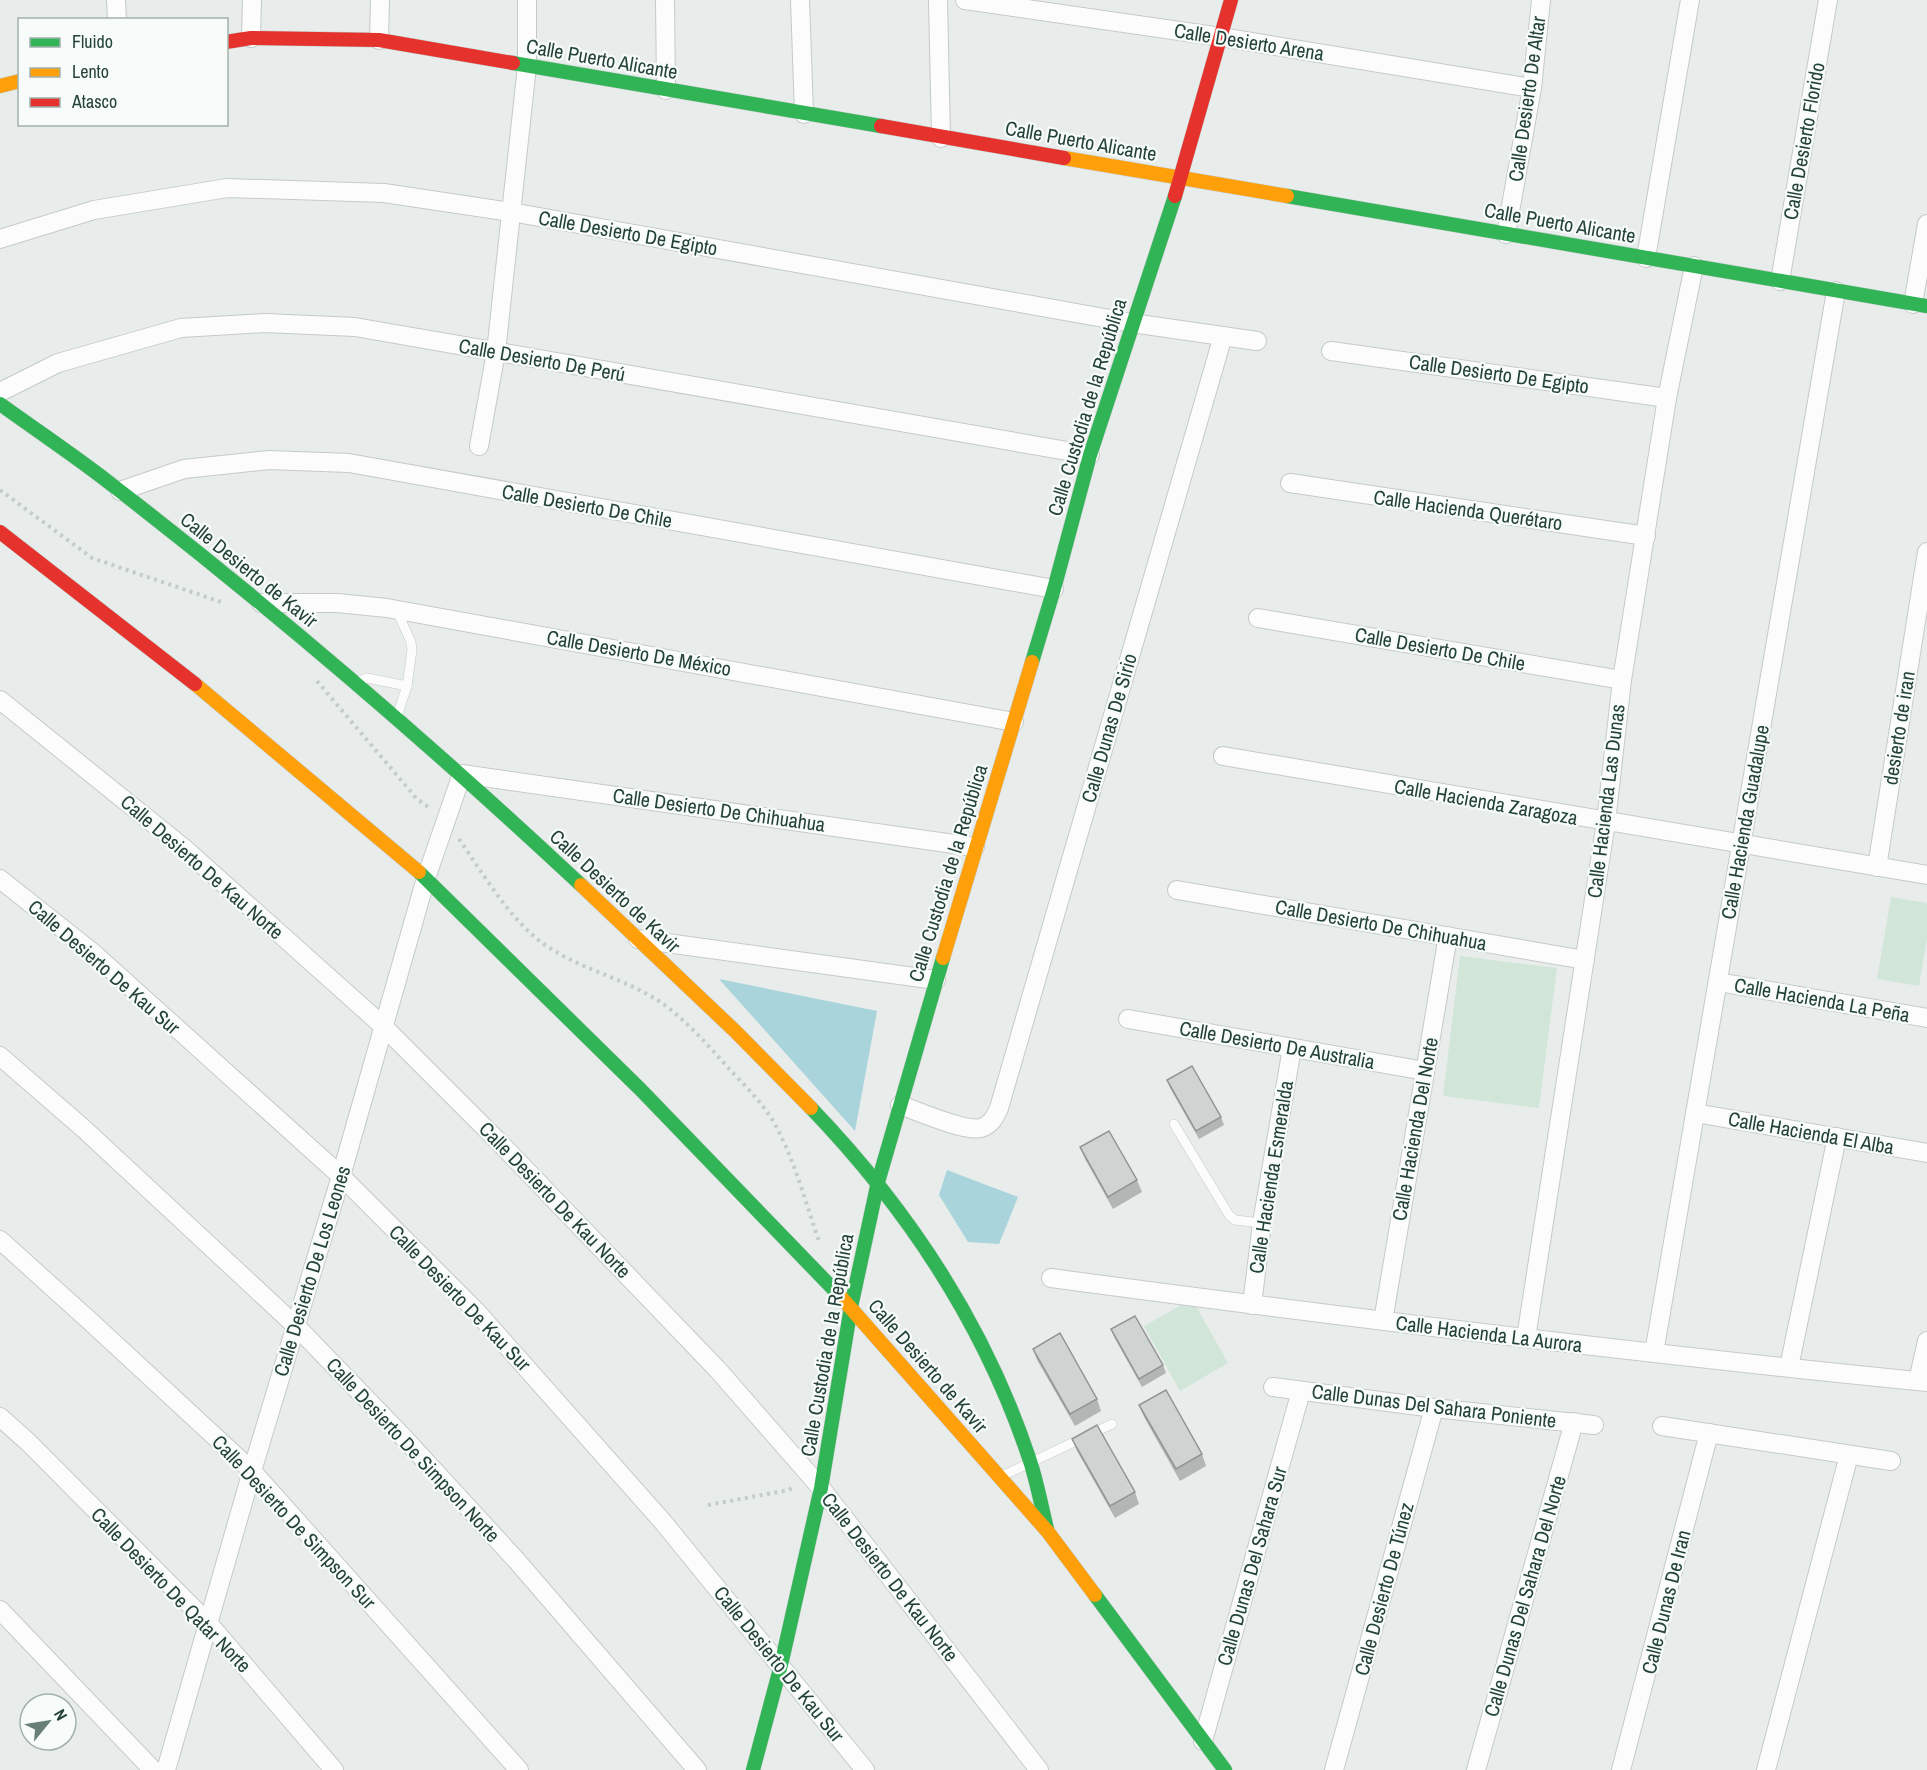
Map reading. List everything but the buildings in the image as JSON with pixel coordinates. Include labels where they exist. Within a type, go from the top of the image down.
[{"type":"street","points":[[116,0],[117,18]]},
{"type":"street","points":[[251,38],[252,0]]},
{"type":"street","points":[[379,40],[380,0]]},
{"type":"street","points":[[479,446],[496,352],[527,66],[526,0]]},
{"type":"street","points":[[665,0],[666,90]]},
{"type":"street","points":[[800,0],[804,114]]},
{"type":"street","points":[[938,0],[941,138]]},
{"type":"street","name":"Calle Desierto Arena","points":[[965,0],[1221,37],[1532,88]]},
{"type":"street","name":"Calle Custodia de la República","points":[[753,1770],[781,1665],[821,1488],[851,1307],[878,1182],[975,847],[1054,589],[1090,455],[1180,178],[1231,0]]},
{"type":"street","name":"Calle Desierto De Altar","points":[[1506,234],[1532,88],[1541,0]]},
{"type":"street","points":[[1646,258],[1690,0]]},
{"type":"street","name":"Calle Desierto Florido","points":[[1780,281],[1828,0]]},
{"type":"street","name":"Calle Puerto Alicante","points":[[228,42],[251,38],[379,40],[1920,305]]},
{"type":"street","points":[[0,86],[18,82]]},
{"type":"street","name":"Calle Desierto De Egipto","points":[[0,239],[94,210],[227,188],[384,193],[511,212],[1132,323],[1257,341]]},
{"type":"street","points":[[1920,305],[1927,224]]},
{"type":"street","name":"Calle Hacienda Las Dunas","points":[[1526,1338],[1606,822],[1622,680],[1667,398],[1694,266]]},
{"type":"street","name":"Calle Hacienda Guadalupe","points":[[1654,1353],[1836,291]]},
{"type":"street","name":"Calle Desierto De Perú","points":[[0,392],[58,363],[181,328],[265,323],[355,327],[1090,455]]},
{"type":"street","name":"Calle Dunas De Sirio","points":[[900,1105],[970,1129],[983,1128],[993,1120],[1002,1097],[1223,336]]},
{"type":"street","name":"Calle Desierto De Egipto","points":[[1331,351],[1667,398]]},
{"type":"street","name":"Calle Desierto de Kavir","points":[[0,404],[120,491],[261,603],[462,774],[782,1077],[878,1182],[954,1292],[986,1353],[1030,1461],[1048,1532]]},
{"type":"street","name":"Calle Desierto De Chile","points":[[120,491],[184,469],[269,460],[349,463],[1054,589]]},
{"type":"street","name":"Calle Hacienda Querétaro","points":[[1290,483],[1646,536]]},
{"type":"street","name":"Calle Desierto de Kavir","points":[[0,532],[218,702],[426,878],[641,1090],[851,1307],[1048,1532],[1225,1770]]},
{"type":"street","name":"desierto de iran","points":[[1877,867],[1927,552]]},
{"type":"street","name":"Calle Desierto De México","points":[[261,603],[337,603],[396,609],[1014,722]]},
{"type":"street","name":"Calle Desierto De Chile","points":[[1258,618],[1622,680]]},
{"type":"street","name":"Calle Desierto De Kau Norte","points":[[0,700],[184,849],[383,1026],[614,1260],[718,1370],[821,1488],[1039,1770]]},
{"type":"street","name":"Calle Hacienda Zaragoza","points":[[1223,756],[1927,875]]},
{"type":"street","name":"Calle Desierto De Los Leones","points":[[166,1770],[426,878],[462,774]]},
{"type":"street","name":"Calle Desierto De Chihuahua","points":[[462,774],[975,847]]},
{"type":"street","name":"Calle Desierto De Kau Sur","points":[[0,879],[92,952],[341,1176],[476,1311],[663,1522],[865,1770]]},
{"type":"street","name":"Calle Desierto De Chihuahua","points":[[1178,890],[1585,960]]},
{"type":"street","name":"Calle Hacienda Del Norte","points":[[1383,1321],[1448,936]]},
{"type":"street","points":[[638,939],[936,980]]},
{"type":"street","name":"Calle Hacienda La Peña","points":[[1718,982],[1927,1018]]},
{"type":"street","name":"Calle Desierto De Australia","points":[[1128,1019],[1425,1071]]},
{"type":"street","name":"Calle Hacienda Esmeralda","points":[[1252,1305],[1262,1223],[1292,1048]]},
{"type":"street","name":"Calle Desierto De Simpson Norte","points":[[0,1056],[84,1129],[297,1327],[406,1440],[517,1561],[697,1770]]},
{"type":"street","name":"Calle Hacienda El Alba","points":[[1695,1113],[1927,1153]]},
{"type":"street","points":[[1789,1367],[1837,1137]]},
{"type":"street","name":"Calle Desierto De Simpson Sur","points":[[0,1240],[252,1471],[519,1770]]},
{"type":"street","name":"Calle Hacienda La Aurora","points":[[1051,1278],[1526,1338],[1923,1381]]},
{"type":"street","points":[[1923,1381],[1927,1341]]},
{"type":"street","name":"Calle Dunas Del Sahara Poniente","points":[[1273,1387],[1434,1408],[1594,1425]]},
{"type":"street","name":"Calle Dunas Del Sahara Sur","points":[[1203,1741],[1301,1390]]},
{"type":"street","name":"Calle Desierto De Túnez","points":[[1334,1770],[1434,1408]]},
{"type":"street","name":"Calle Desierto De Qatar Norte","points":[[0,1417],[29,1443],[209,1624],[334,1770]]},
{"type":"street","name":"Calle Dunas Del Sahara Del Norte","points":[[1476,1770],[1574,1422]]},
{"type":"street","points":[[1662,1426],[1891,1461]]},
{"type":"street","name":"Calle Dunas De Iran","points":[[1622,1770],[1709,1433]]},
{"type":"street","points":[[1766,1770],[1849,1455]]},
{"type":"street","points":[[0,1610],[153,1770]]},
{"type":"lane","points":[[396,609],[411,642],[412,650],[407,686],[396,718]]},
{"type":"lane","points":[[355,683],[367,678],[407,686]]},
{"type":"lane","points":[[1174,1124],[1229,1215],[1235,1220],[1262,1223]]},
{"type":"lane","points":[[999,1477],[1112,1424]]},
{"type":"path","points":[[0,490],[92,558],[234,606]]},
{"type":"path","points":[[316,680],[417,799],[446,821],[508,908],[524,926],[541,942],[572,960],[622,981],[665,1005],[699,1035],[765,1108],[788,1149],[821,1249]]},
{"type":"path","points":[[708,1505],[789,1490],[807,1472]]},
{"type":"green space","points":[[1891,897],[1927,903],[1927,939],[1919,986],[1877,979]]},
{"type":"green space","points":[[1460,956],[1557,968],[1539,1108],[1443,1096]]},
{"type":"green space","points":[[1192,1299],[1228,1363],[1180,1391],[1144,1326]]},
{"type":"water","points":[[719,979],[877,1011],[855,1131]]},
{"type":"water","points":[[947,1170],[1018,1197],[999,1244],[968,1242],[939,1195]]},
{"type":"traffic: fast","points":[[513,63],[881,126]]},
{"type":"traffic: fast","points":[[1032,662],[1090,455],[1175,196]]},
{"type":"traffic: fast","points":[[1287,196],[1927,306]]},
{"type":"traffic: fast","points":[[0,404],[107,481],[289,627],[408,728],[581,885]]},
{"type":"traffic: fast","points":[[419,872],[641,1090],[840,1296]]},
{"type":"traffic: fast","points":[[753,1770],[781,1665],[821,1488],[851,1307],[878,1182],[943,958]]},
{"type":"traffic: fast","points":[[811,1108],[846,1146],[911,1228],[966,1316],[1011,1409],[1032,1467],[1047,1529]]},
{"type":"traffic: fast","points":[[1095,1595],[1225,1770]]},
{"type":"traffic: slow","points":[[0,86],[18,82]]},
{"type":"traffic: slow","points":[[1064,158],[1287,196]]},
{"type":"traffic: slow","points":[[943,958],[1032,662]]},
{"type":"traffic: slow","points":[[195,684],[419,872]]},
{"type":"traffic: slow","points":[[581,885],[736,1032],[811,1108]]},
{"type":"traffic: slow","points":[[840,1296],[1048,1532],[1095,1595]]},
{"type":"traffic: jam","points":[[1175,196],[1231,0]]},
{"type":"traffic: jam","points":[[228,42],[251,38],[379,40],[513,63]]},
{"type":"traffic: jam","points":[[881,126],[1064,158]]},
{"type":"traffic: jam","points":[[0,532],[195,684]]}]
